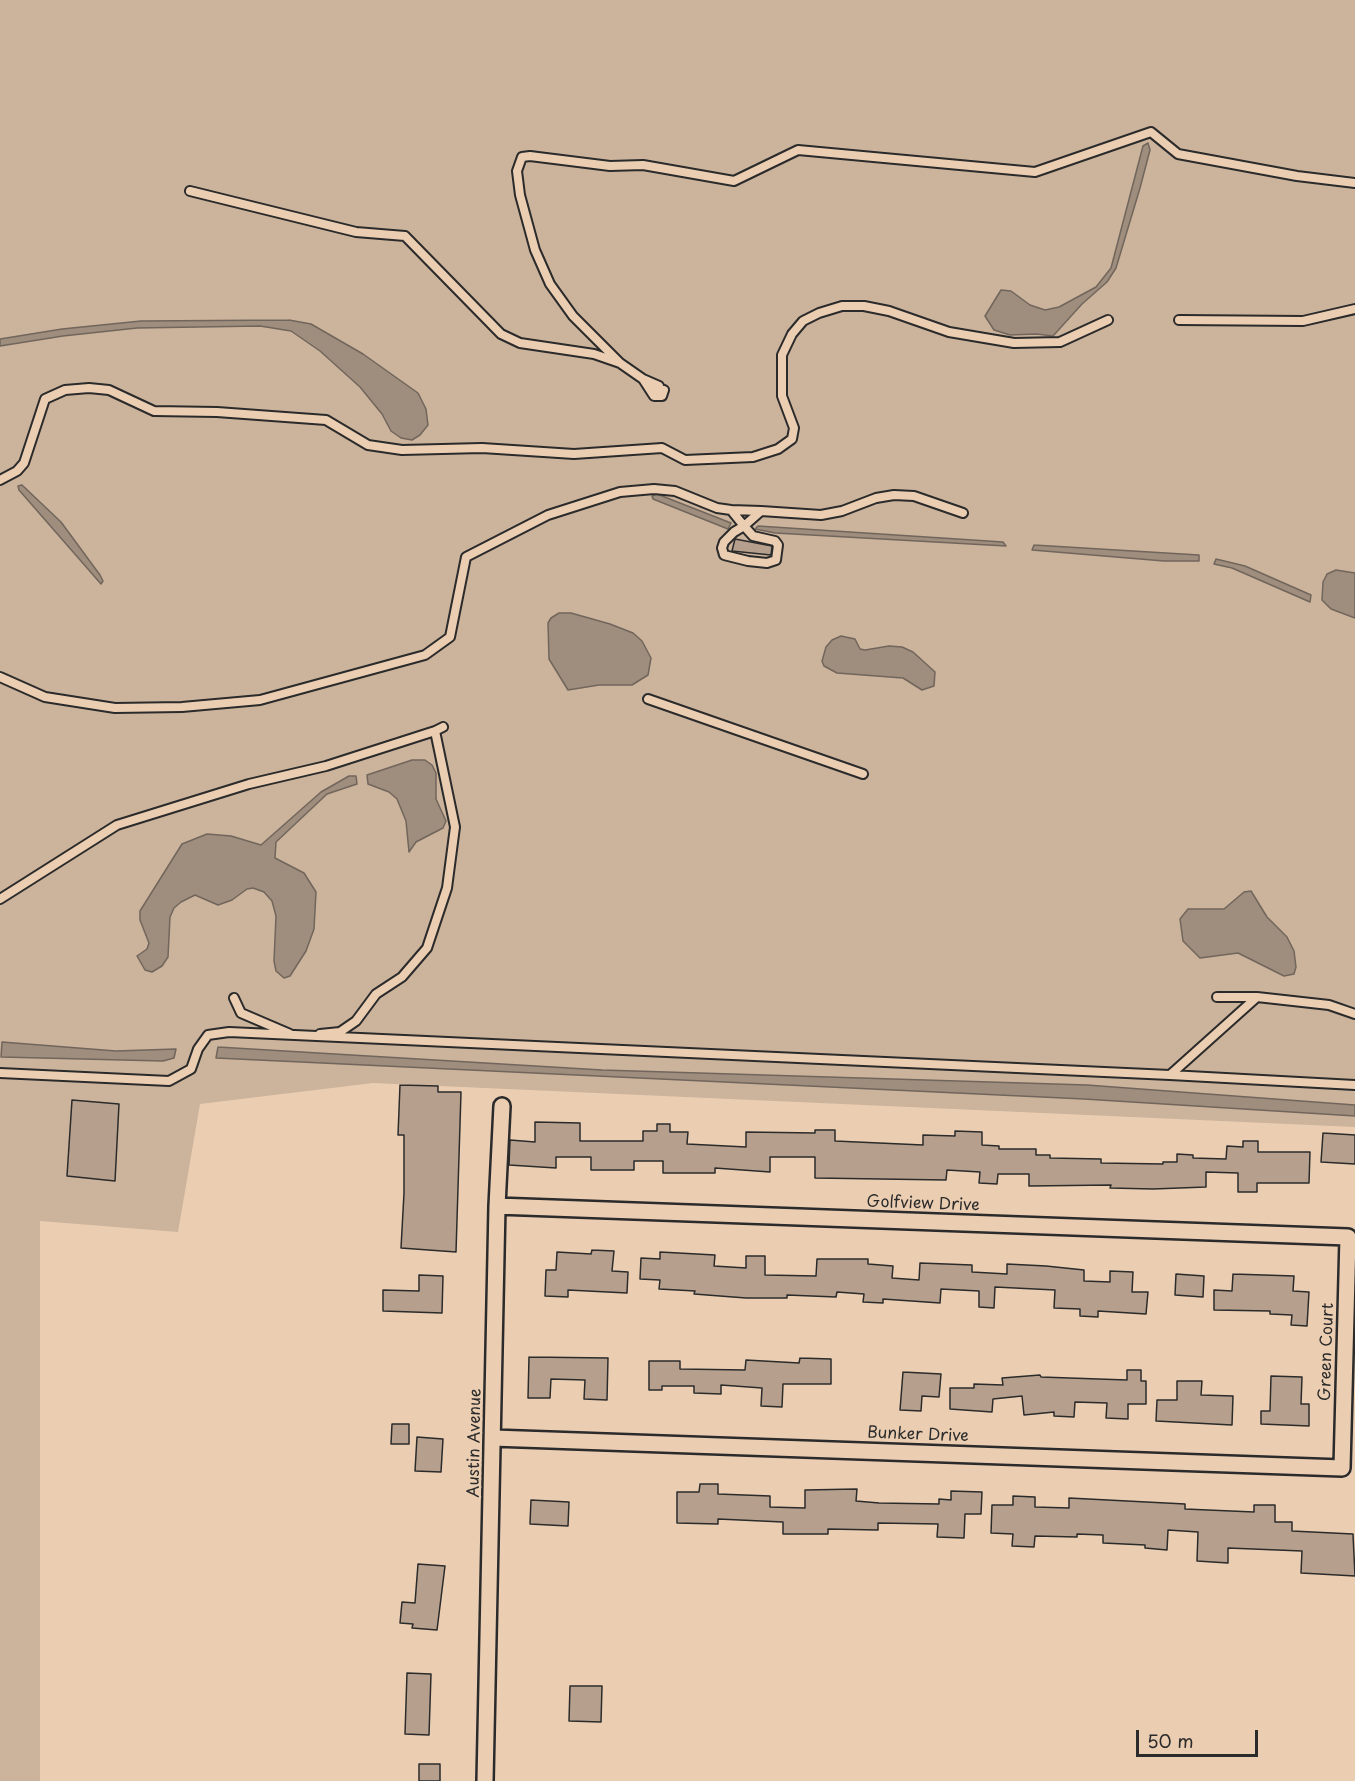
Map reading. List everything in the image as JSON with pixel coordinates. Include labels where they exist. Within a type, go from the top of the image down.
[{"type":"street","name":"Austin Avenue","points":[[485,1781],[497,1206],[502,1106]]},
{"type":"street","name":"Golfview Drive","points":[[497,1206],[1348,1237]]},
{"type":"street","name":"Green Court","points":[[1342,1468],[1348,1237]]},
{"type":"street","name":"Bunker Drive","points":[[493,1438],[1342,1468]]},
{"type":"lane","points":[[643,378],[620,363],[573,316],[550,284],[535,250],[520,195],[517,171],[522,157],[530,156],[610,166],[643,165],[734,181],[798,150],[1035,171],[1151,132],[1179,154],[1297,176],[1355,183]]},
{"type":"lane","points":[[190,191],[356,232],[405,236],[501,333],[520,343],[594,354],[620,363]]},
{"type":"lane","points":[[0,480],[17,471],[24,463],[45,399],[65,390],[89,388],[109,390],[154,411],[217,412],[326,420],[368,446],[402,450],[482,448],[574,454],[662,448],[685,460],[753,457],[778,449],[792,440],[794,428],[783,396],[782,355],[792,334],[803,321],[819,313],[842,306],[864,306],[889,310],[949,332],[1023,343],[1060,342],[1108,320]]},
{"type":"lane","points":[[1179,320],[1303,321],[1355,309]]},
{"type":"lane","points":[[0,677],[45,697],[115,708],[182,707],[260,700],[425,655],[450,637],[466,557],[548,515],[620,492],[654,489],[675,491],[717,508],[821,515],[842,511],[876,498],[894,495],[914,496],[963,513]]},
{"type":"lane","points":[[731,510],[744,526],[753,536],[775,540],[778,545],[776,560],[767,563],[724,555],[722,548],[724,542],[744,526],[761,511]]},
{"type":"lane","points":[[648,699],[775,741],[863,774]]},
{"type":"lane","points":[[0,899],[117,825],[249,784],[326,766],[439,729],[455,827],[447,888],[427,948],[402,977],[376,994],[356,1021],[340,1032],[296,1037],[241,1012],[234,998]]},
{"type":"lane","points":[[1217,997],[1257,997],[1329,1005],[1355,1014]]},
{"type":"lane","points":[[1170,1075],[1257,997]]},
{"type":"lane","points":[[0,1073],[170,1081],[191,1069],[198,1049],[208,1035],[229,1032],[296,1037],[1355,1085]]},
{"type":"shaded area","points":[[0,0],[1355,0],[1355,1127],[373,1083],[200,1104],[178,1232],[40,1221],[40,1781],[0,1781]]},
{"type":"shaded area","points":[[1148,143],[1150,150],[1140,188],[1116,268],[1107,282],[1082,304],[1053,336],[1010,335],[994,330],[985,316],[1001,290],[1011,291],[1030,305],[1045,310],[1059,307],[1096,287],[1111,268],[1143,146]]},
{"type":"shaded area","points":[[289,320],[311,324],[363,354],[418,393],[426,409],[428,425],[420,435],[412,440],[401,438],[391,431],[382,414],[360,387],[320,351],[291,331],[260,326],[137,328],[0,346],[0,339],[62,329],[141,321]]},
{"type":"shaded area","points":[[22,485],[61,522],[100,575],[103,581],[101,584],[19,490],[18,486]]},
{"type":"shaded area","points":[[657,494],[731,523],[728,529],[653,499],[652,496]]},
{"type":"shaded area","points":[[758,526],[1003,542],[1006,546],[775,533],[755,529]]},
{"type":"shaded area","points":[[1034,545],[1199,555],[1199,561],[1164,561],[1032,550]]},
{"type":"shaded area","points":[[1216,559],[1245,566],[1311,595],[1310,602],[1232,568],[1214,564]]},
{"type":"shaded area","points":[[1336,570],[1355,573],[1355,618],[1331,609],[1322,600],[1323,582],[1327,574]]},
{"type":"shaded area","points":[[559,613],[571,613],[633,633],[642,641],[651,658],[648,675],[632,685],[599,685],[568,690],[549,659],[548,623]]},
{"type":"shaded area","points":[[841,636],[855,639],[860,649],[889,646],[902,647],[913,652],[935,672],[934,686],[922,690],[903,678],[837,673],[824,666],[822,661],[826,647],[832,640]]},
{"type":"shaded area","points":[[412,760],[425,760],[432,765],[436,773],[436,799],[446,821],[443,828],[416,842],[409,852],[406,821],[397,799],[389,792],[368,784],[367,775]]},
{"type":"shaded area","points":[[349,776],[356,776],[357,784],[327,794],[276,842],[275,858],[304,873],[316,892],[314,929],[306,951],[290,976],[284,978],[276,971],[274,961],[276,916],[272,901],[264,892],[253,888],[218,905],[195,895],[181,902],[174,908],[170,917],[168,957],[162,966],[152,972],[145,970],[137,956],[147,949],[149,943],[140,920],[140,911],[182,844],[207,834],[231,836],[261,845],[321,792]]},
{"type":"shaded area","points":[[1251,891],[1267,917],[1287,937],[1294,951],[1296,967],[1294,974],[1284,976],[1238,953],[1200,958],[1183,941],[1180,919],[1188,909],[1224,909],[1244,892]]},
{"type":"shaded area","points":[[2,1042],[116,1051],[176,1049],[174,1058],[163,1061],[1,1057]]},
{"type":"shaded area","points":[[218,1047],[602,1070],[1087,1085],[1355,1105],[1355,1116],[1084,1099],[216,1058]]},
{"type":"building","points":[[735,539],[772,546],[771,555],[732,551]]},
{"type":"building","points":[[400,1085],[438,1086],[438,1092],[461,1092],[456,1252],[401,1248],[404,1135],[398,1135]]},
{"type":"building","points":[[72,1100],[119,1104],[115,1181],[67,1176]]},
{"type":"building","points":[[535,1122],[580,1123],[580,1141],[643,1141],[643,1131],[657,1131],[657,1124],[670,1124],[670,1132],[688,1132],[687,1144],[746,1147],[746,1132],[815,1133],[815,1130],[835,1130],[835,1141],[923,1145],[923,1135],[955,1136],[955,1131],[982,1132],[982,1145],[999,1146],[999,1149],[1036,1149],[1036,1155],[1050,1155],[1050,1158],[1101,1159],[1101,1163],[1163,1164],[1163,1162],[1177,1162],[1177,1154],[1193,1155],[1193,1158],[1226,1159],[1227,1146],[1243,1147],[1243,1141],[1258,1141],[1258,1152],[1310,1152],[1309,1183],[1257,1183],[1257,1192],[1238,1192],[1238,1173],[1206,1172],[1206,1187],[1153,1189],[1110,1188],[1111,1185],[1029,1186],[1029,1174],[998,1174],[997,1184],[979,1183],[980,1172],[947,1170],[946,1180],[815,1178],[815,1157],[770,1157],[770,1172],[715,1168],[715,1173],[663,1173],[663,1161],[634,1161],[634,1170],[591,1170],[591,1157],[556,1157],[556,1168],[509,1165],[510,1140],[535,1142]]},
{"type":"building","points":[[1323,1133],[1355,1135],[1355,1164],[1321,1162]]},
{"type":"building","points":[[592,1250],[614,1251],[612,1271],[628,1272],[627,1293],[568,1290],[568,1297],[545,1296],[546,1270],[556,1270],[557,1252],[591,1254]]},
{"type":"building","points":[[660,1252],[715,1255],[714,1266],[746,1268],[746,1256],[765,1256],[765,1275],[816,1276],[817,1259],[868,1259],[868,1264],[893,1266],[892,1278],[919,1280],[920,1263],[972,1265],[972,1272],[1007,1274],[1007,1264],[1084,1270],[1084,1281],[1110,1282],[1110,1271],[1133,1272],[1132,1292],[1148,1292],[1146,1314],[1098,1311],[1098,1317],[1080,1316],[1080,1309],[1054,1308],[1055,1290],[995,1287],[994,1308],[979,1307],[979,1291],[941,1289],[940,1303],[883,1299],[883,1303],[863,1302],[864,1294],[837,1292],[836,1297],[787,1295],[787,1298],[694,1294],[695,1291],[659,1289],[660,1280],[640,1279],[641,1258],[660,1259]]},
{"type":"building","points":[[1176,1274],[1204,1276],[1203,1297],[1175,1295]]},
{"type":"building","points":[[1233,1274],[1294,1276],[1293,1291],[1309,1292],[1307,1326],[1291,1325],[1292,1315],[1270,1314],[1270,1311],[1214,1310],[1214,1290],[1232,1291]]},
{"type":"building","points":[[419,1275],[443,1276],[442,1313],[383,1311],[383,1290],[419,1291]]},
{"type":"building","points":[[529,1357],[608,1358],[607,1400],[584,1399],[585,1380],[551,1379],[550,1398],[528,1398]]},
{"type":"building","points":[[800,1358],[831,1359],[831,1384],[783,1384],[782,1407],[761,1406],[762,1388],[721,1385],[721,1394],[694,1393],[694,1386],[662,1386],[662,1390],[649,1390],[649,1361],[680,1361],[680,1369],[745,1370],[746,1360],[799,1363]]},
{"type":"building","points":[[1127,1370],[1141,1370],[1141,1381],[1146,1381],[1146,1404],[1128,1404],[1128,1419],[1106,1418],[1107,1403],[1075,1402],[1074,1417],[1054,1416],[1054,1412],[1024,1415],[1022,1396],[993,1399],[992,1412],[950,1409],[950,1388],[974,1388],[974,1384],[1003,1385],[1002,1378],[1040,1375],[1041,1377],[1127,1380]]},
{"type":"building","points":[[903,1372],[941,1374],[939,1397],[922,1396],[921,1411],[900,1410]]},
{"type":"building","points":[[1271,1376],[1302,1377],[1301,1404],[1309,1404],[1309,1426],[1261,1424],[1261,1411],[1270,1411]]},
{"type":"building","points":[[1177,1381],[1202,1381],[1201,1395],[1233,1396],[1232,1425],[1156,1421],[1157,1400],[1177,1400]]},
{"type":"building","points":[[392,1424],[409,1424],[409,1444],[391,1444]]},
{"type":"building","points":[[417,1437],[443,1439],[441,1472],[415,1471]]},
{"type":"building","points":[[700,1484],[718,1484],[718,1494],[770,1496],[770,1507],[805,1508],[805,1490],[857,1489],[856,1501],[939,1504],[939,1499],[951,1500],[951,1491],[982,1492],[981,1514],[965,1514],[964,1538],[937,1537],[938,1524],[878,1523],[878,1530],[828,1529],[828,1534],[783,1534],[783,1522],[718,1519],[718,1524],[677,1523],[677,1492],[699,1492]]},
{"type":"building","points":[[1013,1496],[1035,1497],[1035,1507],[1069,1508],[1069,1498],[1185,1504],[1185,1509],[1254,1512],[1254,1505],[1275,1505],[1275,1522],[1292,1522],[1292,1531],[1353,1534],[1355,1576],[1301,1573],[1302,1551],[1228,1548],[1228,1563],[1197,1561],[1198,1532],[1168,1530],[1167,1550],[1145,1548],[1145,1545],[1103,1543],[1103,1535],[1077,1534],[1077,1537],[1035,1536],[1034,1547],[1012,1546],[1013,1534],[991,1533],[992,1505],[1013,1505]]},
{"type":"building","points":[[531,1500],[569,1502],[568,1526],[530,1524]]},
{"type":"building","points":[[418,1564],[445,1566],[437,1630],[412,1628],[413,1624],[400,1623],[402,1602],[415,1603]]},
{"type":"building","points":[[407,1673],[431,1674],[429,1735],[405,1734]]},
{"type":"building","points":[[570,1686],[602,1686],[601,1722],[569,1721]]},
{"type":"building","points":[[419,1764],[440,1764],[440,1781],[419,1781]]}]
